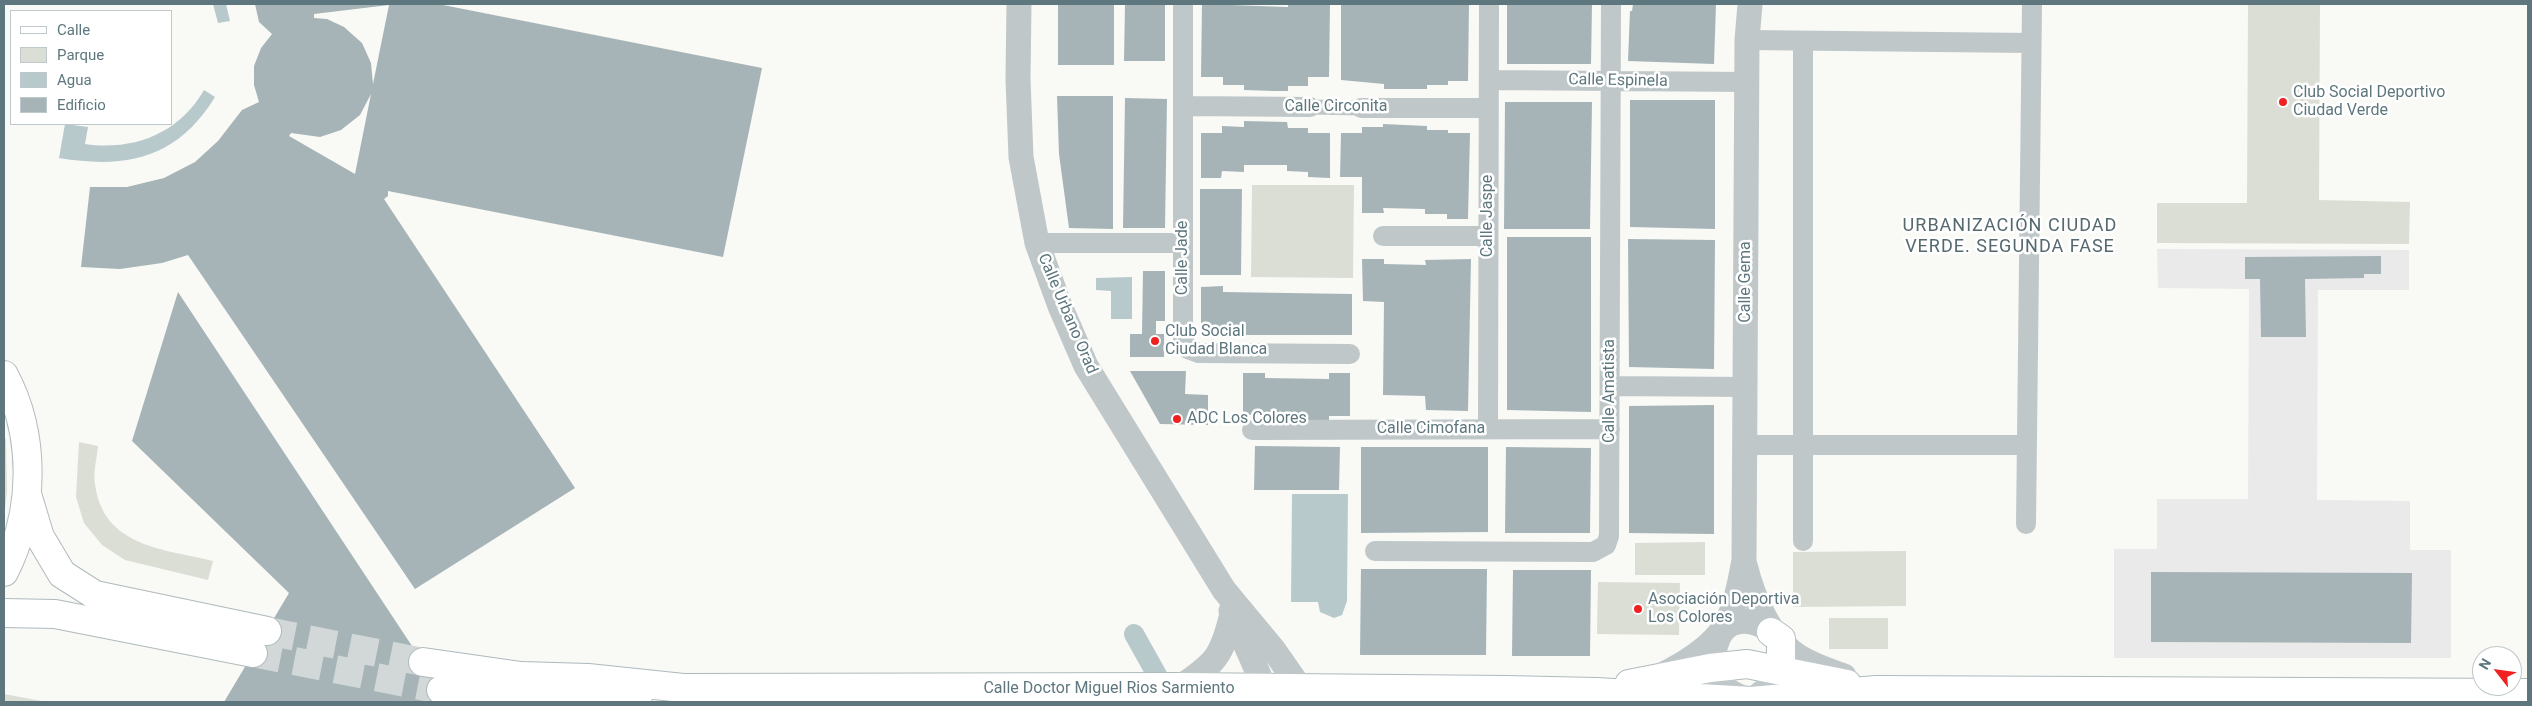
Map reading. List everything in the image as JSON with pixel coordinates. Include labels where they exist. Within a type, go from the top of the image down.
[{"type":"main road","points":[[4,375],[22,426],[28,471],[27,494],[21,528],[4,572]]},
{"type":"main road","points":[[4,613],[55,614],[260,642],[95,595],[62,574],[40,537],[27,494]]},
{"type":"main road","points":[[1776,636],[1781,670]]},
{"type":"main road","name":"Calle Doctor Miguel Rios Sarmiento","points":[[423,662],[521,676],[588,678],[683,688],[1109,689],[1180,687],[1596,692],[1751,701],[1876,690],[2528,693]]},
{"type":"main road","name":"Calle Doctor Miguel Rios Sarmiento","points":[[1596,692],[1710,668],[1747,664],[1876,690]]},
{"type":"main road","name":"Calle Doctor Miguel Rios Sarmiento","points":[[441,690],[509,701],[575,702],[683,688]]},
{"type":"street","name":"Calle Urbano Orad","points":[[1019,4],[1018,79],[1021,157],[1038,243],[1060,306],[1086,366],[1224,590],[1273,649],[1301,689]]},
{"type":"street","name":"Calle Jade","points":[[1183,4],[1183,338],[1188,349],[1199,353],[1350,354]]},
{"type":"street","name":"Calle Jaspe","points":[[1488,4],[1488,429]]},
{"type":"street","name":"Calle Amatista","points":[[1375,551],[1593,552],[1606,546],[1609,536],[1611,386],[1610,82],[1612,4]]},
{"type":"street","name":"Calle Gema","points":[[1656,679],[1683,665],[1720,633],[1733,605],[1744,560],[1747,40],[1750,4]]},
{"type":"street","points":[[2026,524],[2032,4]]},
{"type":"street","points":[[1747,40],[2031,43]]},
{"type":"street","points":[[1803,41],[1803,541]]},
{"type":"street","name":"Calle Espinela","points":[[1488,80],[1747,82]]},
{"type":"street","name":"Calle Circonita","points":[[1183,106],[1489,108]]},
{"type":"street","points":[[1383,236],[1488,236]]},
{"type":"street","points":[[1038,243],[1183,243]]},
{"type":"street","points":[[1611,386],[1745,387]]},
{"type":"street","name":"Calle Cimofana","points":[[1252,430],[1610,429]]},
{"type":"street","points":[[1746,445],[2027,445]]},
{"type":"street","name":"Calle Gema","points":[[1744,560],[1752,590],[1776,636],[1800,657],[1876,690]]},
{"type":"street","name":"Calle Urbano Orad","points":[[1224,590],[1232,614],[1265,689]]},
{"type":"street","points":[[1180,687],[1205,671],[1219,656],[1232,614]]},
{"type":"street","points":[[1710,668],[1720,633],[1731,624],[1745,621],[1759,624],[1776,636]]},
{"type":"street","points":[[1265,689],[1273,649]]},
{"type":"street","name":"Calle Doctor Miguel Rios Sarmiento","points":[[1710,668],[1720,685],[1735,696],[1751,701]]},
{"type":"street","points":[[1751,701],[1769,687],[1781,670]]},
{"type":"shaded area","points":[[2157,249],[2409,250],[2409,290],[2318,290],[2317,500],[2410,501],[2410,550],[2451,550],[2451,658],[2114,658],[2114,549],[2157,549],[2157,499],[2248,499],[2249,289],[2158,288]]},
{"type":"green space","name":"Club Social Deportivo Ciudad Verde","points":[[2248,4],[2320,4],[2319,200],[2410,202],[2409,244],[2157,243],[2157,203],[2247,203]]},
{"type":"green space","points":[[1252,185],[1354,185],[1353,278],[1251,277]]},
{"type":"green space","points":[[6,438],[7,492],[4,518],[4,440]]},
{"type":"green space","points":[[79,442],[98,446],[95,484],[100,505],[110,521],[123,533],[139,542],[175,553],[213,561],[208,580],[125,560],[102,545],[84,523],[76,497]]},
{"type":"green space","points":[[1705,542],[1705,575],[1635,575],[1635,543]]},
{"type":"green space","points":[[1906,551],[1906,606],[1793,607],[1793,552]]},
{"type":"green space","name":"Asociación Deportiva Los Colores","points":[[1598,582],[1680,583],[1679,635],[1597,634]]},
{"type":"green space","points":[[1829,618],[1888,618],[1888,649],[1829,649]]},
{"type":"green space","points":[[4,694],[47,702],[4,702]]},
{"type":"water","points":[[213,4],[226,4],[230,21],[218,23]]},
{"type":"water","points":[[204,90],[215,97],[200,118],[184,134],[167,146],[148,155],[128,160],[106,162],[59,158],[65,125],[88,127],[85,144],[120,145],[137,142],[168,128],[182,118]]},
{"type":"water","points":[[1132,277],[1132,319],[1111,319],[1111,291],[1096,290],[1096,278]]},
{"type":"water","points":[[1292,494],[1348,494],[1347,601],[1342,615],[1334,618],[1320,612],[1318,602],[1291,602]]},
{"type":"building","points":[[255,4],[438,4],[762,68],[723,257],[388,191],[388,196],[384,199],[575,488],[415,589],[188,255],[162,263],[120,269],[81,267],[90,187],[127,187],[164,178],[195,162],[218,141],[242,110],[259,102],[254,85],[254,66],[261,48],[272,34],[259,22]],"holes":[[[389,5],[373,84],[371,63],[362,43],[344,27],[327,19],[314,18],[314,14]],[[371,94],[355,174],[289,136],[291,133],[320,137],[341,130],[360,115]]]},
{"type":"building","points":[[1058,4],[1114,4],[1114,65],[1058,65]]},
{"type":"building","points":[[1125,4],[1165,4],[1165,61],[1124,61]]},
{"type":"building","points":[[1202,4],[1288,7],[1288,4],[1330,4],[1329,77],[1308,77],[1308,86],[1288,86],[1288,91],[1274,91],[1244,90],[1244,85],[1223,85],[1223,77],[1201,77]]},
{"type":"building","points":[[1341,4],[1469,4],[1468,81],[1448,81],[1448,85],[1427,85],[1427,89],[1384,89],[1384,84],[1341,80]]},
{"type":"building","points":[[1507,4],[1592,4],[1591,64],[1507,64]]},
{"type":"building","points":[[1633,4],[1716,4],[1714,64],[1628,61],[1630,11],[1632,11]]},
{"type":"building","points":[[1057,96],[1113,96],[1113,229],[1069,228],[1059,154]]},
{"type":"building","points":[[1125,98],[1167,99],[1165,228],[1123,228]]},
{"type":"building","points":[[1630,100],[1715,100],[1715,229],[1630,227]]},
{"type":"building","points":[[1505,102],[1592,102],[1590,229],[1504,229]]},
{"type":"building","points":[[1244,121],[1287,122],[1288,128],[1308,128],[1308,133],[1330,133],[1330,178],[1308,177],[1308,172],[1287,171],[1287,165],[1244,165],[1244,172],[1222,171],[1221,178],[1201,178],[1201,133],[1222,133],[1222,126],[1244,127]]},
{"type":"building","points":[[1383,124],[1427,126],[1427,130],[1448,130],[1448,133],[1470,133],[1468,219],[1447,219],[1447,214],[1425,214],[1425,209],[1383,208],[1384,213],[1362,213],[1362,177],[1340,177],[1341,133],[1362,133],[1362,127],[1383,127]]},
{"type":"building","points":[[1200,189],[1242,189],[1241,275],[1200,275]]},
{"type":"building","points":[[1507,237],[1591,237],[1591,412],[1507,410]]},
{"type":"building","points":[[1628,239],[1715,240],[1714,369],[1629,367]]},
{"type":"building","points":[[2381,256],[2381,274],[2364,274],[2364,278],[2305,279],[2306,337],[2261,337],[2260,279],[2245,279],[2245,257]]},
{"type":"building","points":[[1362,259],[1384,259],[1384,264],[1426,265],[1425,260],[1471,259],[1468,411],[1426,410],[1425,396],[1383,395],[1384,302],[1363,301]]},
{"type":"building","points":[[1143,271],[1165,271],[1165,321],[1156,321],[1156,334],[1164,334],[1164,357],[1130,357],[1130,334],[1142,334]]},
{"type":"building","points":[[1223,286],[1223,292],[1352,294],[1352,335],[1221,335],[1222,330],[1201,330],[1201,287]]},
{"type":"building","points":[[178,292],[449,702],[224,702],[289,593],[132,441]]},
{"type":"building","points":[[1130,371],[1186,371],[1185,394],[1208,395],[1208,425],[1160,424]]},
{"type":"building","points":[[1243,373],[1265,373],[1265,378],[1329,379],[1329,373],[1350,373],[1350,416],[1329,416],[1329,421],[1265,420],[1265,415],[1243,415]]},
{"type":"building","points":[[1714,405],[1714,534],[1629,533],[1629,406]]},
{"type":"building","points":[[1255,446],[1340,447],[1339,490],[1254,490]]},
{"type":"building","points":[[1361,447],[1488,447],[1488,532],[1361,533]]},
{"type":"building","points":[[1506,447],[1591,448],[1590,533],[1505,533]]},
{"type":"building","points":[[1361,569],[1487,569],[1486,655],[1360,655]]},
{"type":"building","points":[[1513,570],[1591,570],[1590,656],[1512,656]]},
{"type":"building","points":[[2151,572],[2412,573],[2411,643],[2151,642]]},
{"type":"waterway","points":[[1134,634],[1172,702]]},
{"type":"tunnel","points":[[267,631],[423,662]]},
{"type":"tunnel","points":[[253,653],[441,690]]},
{"type":"place","name":"Club Social Deportivo Ciudad Verde","points":[[2283,102]]},
{"type":"place","name":"Club Social Ciudad Blanca","points":[[1155,341]]},
{"type":"place","name":"ADC Los Colores","points":[[1177,419]]},
{"type":"place","name":"Asociación Deportiva Los Colores","points":[[1638,609]]},
{"type":"district","name":"URBANIZACIÓN CIUDAD VERDE. SEGUNDA FASE","points":[[2010,236]]}]
